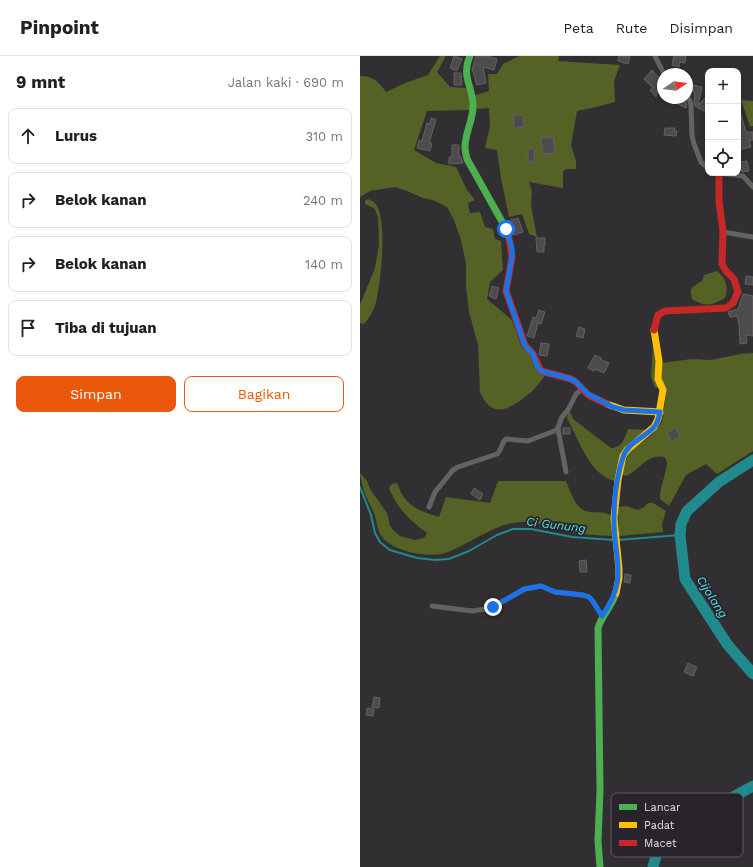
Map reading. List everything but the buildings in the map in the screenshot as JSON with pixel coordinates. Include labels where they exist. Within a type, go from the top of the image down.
[{"type":"street","points":[[470,56],[466,63],[466,72],[473,109],[465,152],[467,159],[493,204],[510,238],[512,257],[506,289],[525,346],[533,354],[541,371],[571,379],[588,394],[618,408],[660,412]]},
{"type":"street","points":[[655,56],[661,68]]},
{"type":"street","points":[[691,104],[692,136],[701,162],[705,165]]},
{"type":"street","points":[[600,867],[598,840],[600,790],[598,628],[602,616],[611,605],[617,587],[619,569],[614,518],[618,480],[623,456],[629,448],[656,426],[660,412],[663,390],[658,379],[659,361],[654,329],[658,315],[661,312],[670,310],[726,308],[733,304],[737,298],[735,280],[724,269],[722,264],[723,232],[719,201],[719,176]]},
{"type":"street","points":[[741,176],[753,187]]},
{"type":"street","points":[[723,232],[753,237]]},
{"type":"street","points":[[566,472],[558,428],[562,417],[568,410],[575,396],[582,389]]},
{"type":"street","points":[[429,507],[437,489],[455,469],[497,454],[500,452],[503,442],[506,439],[528,441],[558,428]]},
{"type":"street","points":[[432,606],[472,611],[486,609],[500,603],[524,589],[541,586],[555,592],[589,597],[602,616]]},
{"type":"green space","points":[[440,56],[446,56],[437,72],[450,87],[466,88],[470,102],[470,110],[427,111],[414,150],[436,163],[456,167],[467,190],[475,200],[468,203],[470,213],[480,212],[485,227],[493,229],[495,239],[501,241],[503,270],[490,282],[487,299],[512,320],[522,348],[531,355],[534,366],[538,372],[545,375],[528,395],[508,407],[498,410],[488,405],[480,392],[478,345],[469,312],[466,287],[466,264],[461,240],[454,220],[447,207],[433,200],[423,198],[395,187],[370,191],[360,197],[360,76],[372,78],[381,85],[386,92],[405,83],[428,75]]},
{"type":"green space","points":[[519,56],[559,56],[558,61],[620,65],[614,81],[615,102],[577,111],[571,145],[576,161],[576,169],[567,169],[563,171],[563,188],[529,182],[532,191],[531,206],[537,237],[529,234],[522,214],[509,217],[497,150],[485,148],[490,126],[489,108],[477,109],[473,96],[489,91],[488,74],[497,74],[503,64]]},
{"type":"green space","points":[[741,100],[753,101],[753,126],[750,126]]},
{"type":"green space","points":[[368,199],[377,206],[380,214],[382,226],[382,253],[380,281],[376,302],[372,313],[364,324],[360,323],[360,305],[375,268],[379,244],[378,218],[375,209],[365,204],[365,201]]},
{"type":"green space","points":[[717,271],[726,283],[727,291],[725,298],[712,304],[704,304],[692,299],[692,287],[702,281],[704,275]]},
{"type":"green space","points":[[653,346],[660,387],[655,388],[651,377]]},
{"type":"green space","points":[[753,353],[753,451],[717,474],[706,464],[686,475],[669,506],[660,499],[660,493],[667,465],[665,457],[653,457],[626,476],[621,474],[629,452],[652,435],[662,422],[666,394],[660,380],[662,363],[692,359],[711,360]]},
{"type":"green space","points":[[568,413],[571,413],[573,419],[611,448],[615,448],[620,445],[628,429],[646,430],[629,444],[615,481],[606,478],[598,472],[592,464],[580,445],[567,418]]},
{"type":"green space","points":[[360,473],[367,481],[370,489],[387,513],[390,526],[394,531],[400,536],[415,540],[424,538],[427,533],[410,519],[396,502],[389,488],[394,483],[397,484],[401,493],[414,507],[439,517],[446,497],[490,503],[498,481],[566,481],[572,496],[581,508],[585,511],[604,513],[612,516],[613,536],[573,533],[539,524],[521,522],[502,526],[448,552],[432,555],[414,553],[396,547],[381,536],[374,513],[365,494]]},
{"type":"green space","points":[[648,503],[653,503],[666,511],[662,524],[663,532],[619,536],[618,507],[626,506],[638,510]]},
{"type":"waterway","name":"Cijolang","points":[[753,460],[719,482],[687,511],[681,524],[680,535],[685,579],[727,644],[753,674]]},
{"type":"waterway","name":"Ci Gunung","points":[[360,487],[371,515],[375,533],[380,542],[390,550],[417,558],[435,560],[449,559],[469,551],[497,535],[513,529],[531,529],[572,537],[614,540]]},
{"type":"waterway","name":"Ci Gunung","points":[[618,540],[680,535]]},
{"type":"waterway","name":"Cijolang","points":[[740,793],[753,786]]},
{"type":"waterway","name":"Cijolang","points":[[653,867],[656,857]]},
{"type":"traffic: fast","points":[[470,56],[467,75],[473,110],[465,141],[467,159],[505,227]]},
{"type":"traffic: fast","points":[[600,867],[598,841],[600,790],[598,628],[616,593]]},
{"type":"traffic: slow","points":[[616,593],[619,569],[614,518],[618,480],[623,456],[627,450],[654,427],[658,419],[663,390],[658,379],[659,361],[654,330]]},
{"type":"traffic: slow","points":[[607,404],[624,410],[660,412]]},
{"type":"traffic: jam","points":[[654,330],[658,315],[665,311],[726,308],[733,303],[738,292],[734,279],[726,271],[722,264],[723,232],[719,201],[719,176]]},
{"type":"traffic: jam","points":[[505,227],[509,238],[512,257],[506,291],[525,345],[533,354],[541,371],[571,379],[576,382],[588,395],[607,404]]},
{"type":"route","points":[[493,607],[524,589],[544,586],[555,592],[589,597],[602,616],[611,605],[615,596],[619,578],[614,518],[618,480],[623,456],[629,448],[656,426],[660,412],[624,410],[613,407],[585,392],[576,382],[571,379],[541,371],[539,369],[533,354],[525,346],[506,291],[510,273],[512,248],[506,229]]}]
